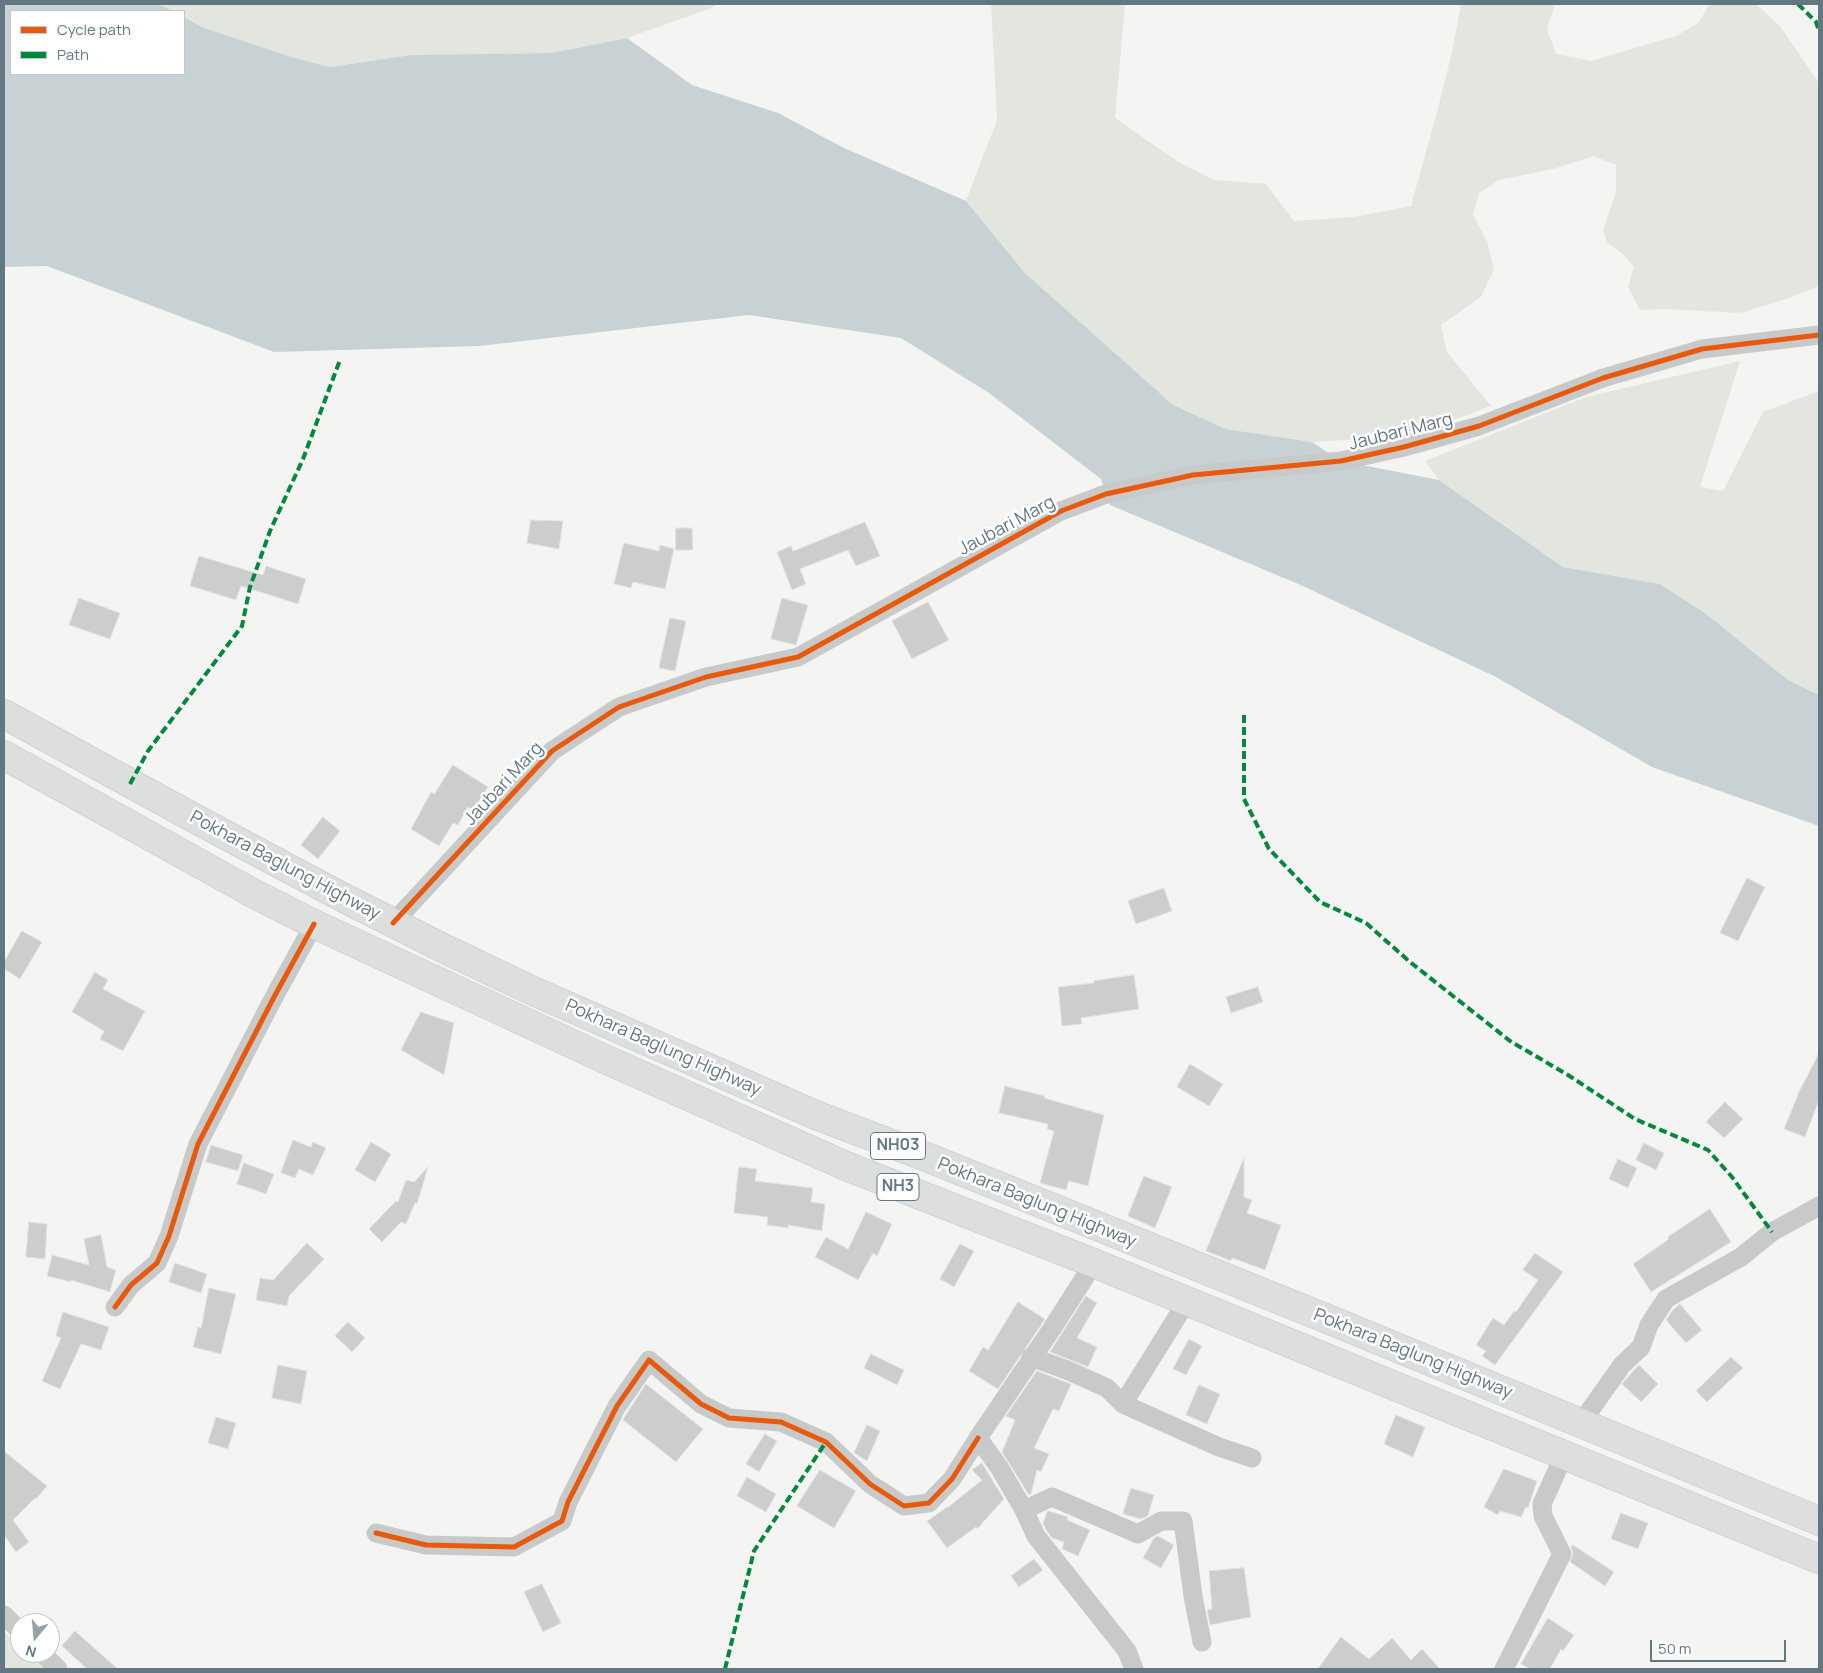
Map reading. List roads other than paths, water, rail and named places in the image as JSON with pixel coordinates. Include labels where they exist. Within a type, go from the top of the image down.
[{"type":"highway","name":"Pokhara Baglung Highway","points":[[4,714],[192,817],[393,923],[533,991],[818,1116],[938,1162],[1819,1521]]},
{"type":"highway","name":"Pokhara Baglung Highway","points":[[5,759],[249,891],[314,924],[607,1060],[846,1166],[1091,1262],[1819,1559]]},
{"type":"street","name":"Jaubari Marg","points":[[393,923],[552,751],[619,707],[706,677],[798,657],[1061,511],[1106,494],[1193,475],[1341,461],[1404,447],[1479,426],[1603,378],[1702,349],[1819,335]]},
{"type":"street","points":[[115,1307],[131,1285],[157,1263],[169,1236],[198,1144],[314,924]]},
{"type":"street","points":[[1581,1423],[1622,1365],[1641,1347],[1649,1325],[1666,1300],[1741,1258],[1772,1232],[1819,1206]]},
{"type":"street","points":[[376,1532],[426,1545],[514,1547],[562,1521],[568,1502],[617,1406],[649,1360],[701,1404],[729,1418],[780,1422],[826,1442],[870,1484],[904,1506],[930,1504],[952,1479],[1085,1277],[1091,1262]]},
{"type":"street","points":[[1123,1404],[1187,1301]]},
{"type":"street","points":[[1031,1357],[1067,1370],[1107,1388],[1123,1404],[1219,1447],[1252,1458]]},
{"type":"street","points":[[978,1438],[999,1467],[1024,1510],[1036,1536],[1128,1651],[1134,1669]]},
{"type":"street","points":[[1504,1669],[1562,1554],[1543,1516],[1542,1504],[1564,1455]]},
{"type":"street","points":[[1024,1510],[1052,1497],[1138,1534],[1161,1521],[1183,1521],[1193,1596],[1202,1642]]}]
